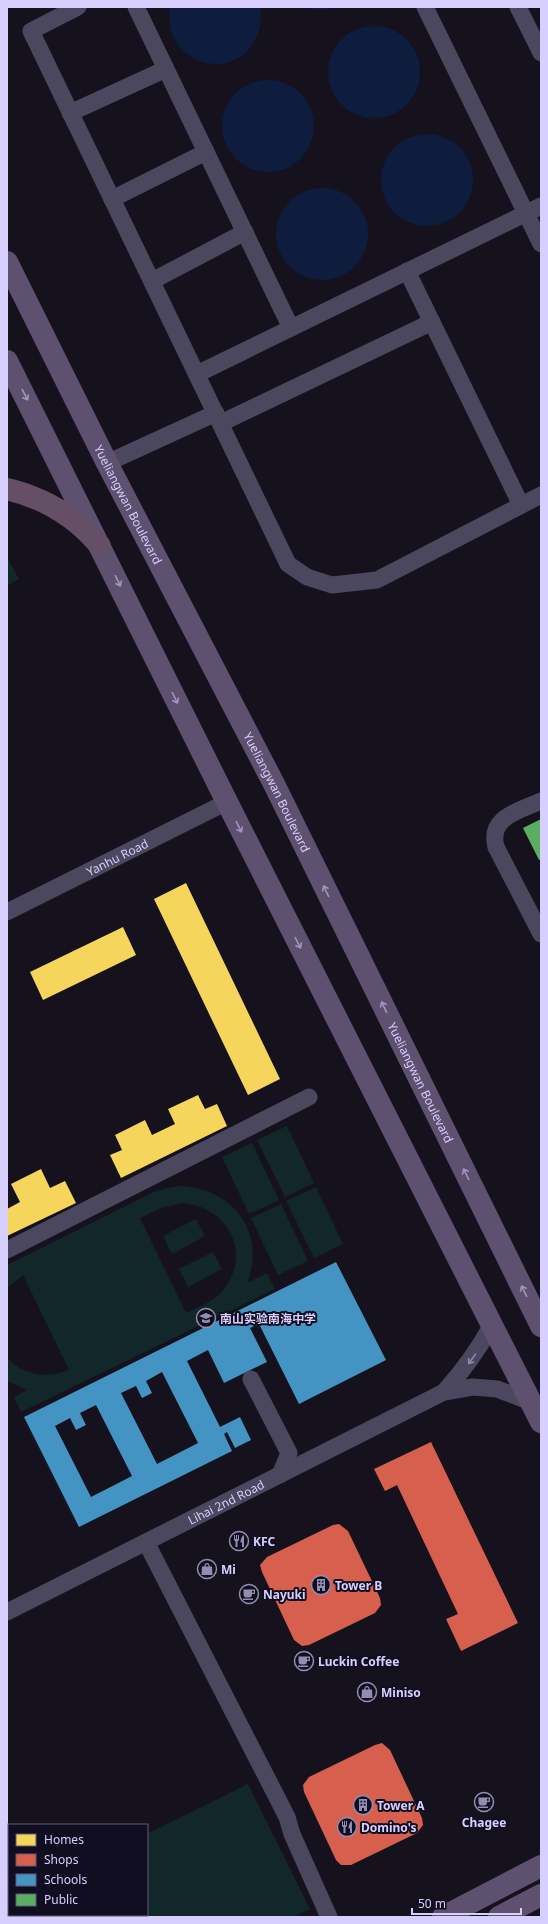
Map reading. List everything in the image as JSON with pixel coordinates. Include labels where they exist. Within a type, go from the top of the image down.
[{"type":"highway","points":[[7,480],[73,519],[100,546]]},
{"type":"highway","points":[[7,489],[41,501]]},
{"type":"main road","name":"Yueliangwan Boulevard","points":[[7,262],[107,463],[274,784],[541,1326]]},
{"type":"main road","points":[[7,361],[227,802],[541,1422]]},
{"type":"main road","points":[[443,1917],[541,1866]]},
{"type":"main road","points":[[499,1917],[541,1895]]},
{"type":"street","points":[[78,7],[31,31],[288,564],[307,577],[332,585],[377,580],[541,495]]},
{"type":"street","points":[[136,7],[291,328]]},
{"type":"street","points":[[425,7],[534,210],[541,244]]},
{"type":"street","points":[[518,7],[541,53]]},
{"type":"street","points":[[70,113],[166,69]]},
{"type":"street","points":[[112,199],[206,152]]},
{"type":"street","points":[[197,374],[534,210]]},
{"type":"street","points":[[152,281],[245,232]]},
{"type":"street","points":[[407,271],[521,505]]},
{"type":"street","points":[[107,463],[218,418],[432,322]]},
{"type":"street","points":[[541,801],[505,818],[498,824],[494,837],[496,847],[541,934]]},
{"type":"street","name":"Yanhu Road","points":[[7,912],[227,802]]},
{"type":"street","points":[[7,1250],[309,1097]]},
{"type":"street","name":"Lihai 2nd Road","points":[[444,1392],[479,1349],[492,1325]]},
{"type":"street","points":[[251,1379],[289,1453],[280,1475]]},
{"type":"street","name":"Lihai 2nd Road","points":[[7,1612],[444,1392],[473,1387],[497,1389],[531,1402]]},
{"type":"street","points":[[146,1542],[287,1817],[292,1834],[329,1917]]},
{"type":"green space","points":[[7,557],[19,579],[7,586]]},
{"type":"green space","points":[[287,1126],[314,1183],[285,1197],[257,1140]]},
{"type":"green space","points":[[252,1143],[279,1200],[249,1214],[222,1157]]},
{"type":"green space","points":[[181,1186],[200,1189],[216,1195],[230,1205],[241,1216],[249,1231],[252,1247],[252,1264],[247,1283],[267,1273],[275,1289],[21,1412],[14,1397],[27,1390],[7,1381],[7,1358],[20,1368],[36,1374],[44,1375],[61,1373],[69,1370],[23,1275],[7,1288],[7,1265],[154,1192]],"holes":[[[182,1203],[198,1206],[211,1212],[222,1222],[230,1233],[235,1246],[236,1260],[232,1275],[224,1289],[216,1297],[186,1313],[140,1218],[161,1208]]]},
{"type":"green space","points":[[316,1187],[343,1244],[314,1258],[286,1201]]},
{"type":"green space","points":[[281,1204],[308,1261],[278,1275],[251,1218]]},
{"type":"green space","points":[[196,1219],[205,1236],[172,1254],[163,1236]]},
{"type":"green space","points":[[213,1252],[222,1269],[188,1287],[179,1269]]},
{"type":"green space","points":[[248,1784],[310,1909],[293,1917],[7,1917],[8,1904],[8,1916],[148,1916],[148,1834]]},
{"type":"water","points":[[170,7],[260,7],[260,28],[250,48],[236,59],[221,64],[204,62],[189,56],[178,44],[171,28]]},
{"type":"water","points":[[305,7],[337,7],[313,10]]},
{"type":"water","points":[[374,26],[392,29],[407,39],[417,54],[420,72],[417,90],[407,105],[392,115],[374,118],[356,115],[341,105],[331,90],[328,72],[331,54],[341,39],[356,29]]},
{"type":"water","points":[[268,80],[286,83],[301,93],[311,108],[314,126],[311,144],[301,159],[286,169],[268,172],[250,169],[235,159],[225,144],[222,126],[225,108],[235,93],[250,83]]},
{"type":"water","points":[[427,134],[445,137],[460,147],[470,162],[473,180],[470,198],[460,213],[445,223],[427,226],[409,223],[394,213],[384,198],[381,180],[384,162],[394,147],[409,137]]},
{"type":"water","points":[[322,188],[340,191],[355,201],[365,216],[368,234],[365,252],[355,267],[340,277],[322,280],[304,277],[289,267],[279,252],[276,234],[279,216],[289,201],[304,191]]},
{"type":"building: Homes","points":[[186,883],[280,1079],[248,1095],[154,899]]},
{"type":"building: Homes","points":[[123,927],[136,955],[43,1000],[30,972]]},
{"type":"building: Homes","points":[[198,1095],[205,1109],[217,1104],[227,1126],[121,1178],[110,1155],[122,1150],[115,1135],[145,1120],[152,1135],[175,1124],[168,1109]]},
{"type":"building: Homes","points":[[41,1169],[50,1188],[65,1181],[76,1203],[7,1236],[7,1209],[20,1202],[11,1184]]},
{"type":"building: Shops","points":[[431,1442],[518,1623],[461,1651],[446,1619],[458,1614],[397,1485],[385,1491],[374,1469]]},
{"type":"building: Shops","name":"Tower B","points":[[339,1524],[348,1531],[380,1598],[381,1605],[375,1613],[309,1645],[302,1646],[294,1640],[260,1565],[267,1557],[333,1525]]},
{"type":"building: Shops","name":"Tower A","points":[[382,1743],[390,1750],[422,1818],[423,1825],[417,1833],[351,1865],[341,1865],[336,1860],[304,1792],[303,1785],[309,1777]]},
{"type":"building: Schools","points":[[336,1262],[386,1360],[299,1404],[259,1324],[250,1328],[267,1362],[224,1383],[208,1350],[187,1361],[220,1427],[240,1417],[251,1440],[235,1448],[227,1432],[224,1434],[232,1451],[79,1527],[24,1417]],"holes":[[[162,1372],[198,1443],[157,1464],[121,1393],[136,1386],[142,1398],[152,1393],[146,1381]],[[96,1405],[132,1476],[91,1497],[55,1426],[70,1418],[76,1430],[86,1425],[80,1413]]]},
{"type":"building: Public","points":[[541,819],[541,859],[539,860],[523,828]]},
{"type":"place","name":"南山实验南海中学","points":[[206,1318]]},
{"type":"place","name":"KFC","points":[[239,1541]]},
{"type":"place","name":"Mi","points":[[207,1569]]},
{"type":"place","name":"Tower B","points":[[321,1585]]},
{"type":"place","name":"Nayuki","points":[[249,1594]]},
{"type":"place","name":"Luckin Coffee","points":[[304,1661]]},
{"type":"place","name":"Miniso","points":[[367,1692]]},
{"type":"place","name":"Chagee","points":[[484,1802]]},
{"type":"place","name":"Tower A","points":[[363,1805]]},
{"type":"place","name":"Domino's","points":[[347,1827]]}]
